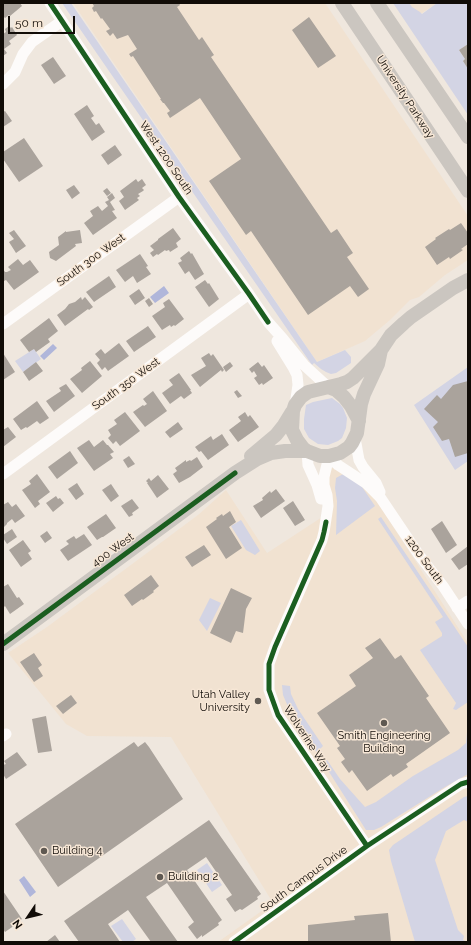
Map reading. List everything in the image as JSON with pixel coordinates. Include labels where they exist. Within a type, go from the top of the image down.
[{"type":"main road","name":"University Parkway","points":[[342,3],[468,191]]},
{"type":"main road","points":[[377,3],[468,137]]},
{"type":"main road","points":[[235,472],[276,435],[301,397],[308,392],[347,382],[353,378],[381,350],[397,329],[411,317],[453,288],[468,280]]},
{"type":"main road","points":[[235,472],[257,459],[271,453],[285,450],[307,451],[320,456],[330,456],[345,450],[355,438],[361,404],[378,364],[381,350]]},
{"type":"main road","points":[[328,387],[336,390],[344,397],[359,421]]},
{"type":"main road","points":[[294,408],[292,430],[300,444],[307,451]]},
{"type":"main road","name":"400 West","points":[[3,644],[235,472]]},
{"type":"street","name":"West 1200 South","points":[[50,3],[179,197],[268,322],[304,365],[328,387]]},
{"type":"street","points":[[3,84],[15,72],[23,54],[32,42],[62,21]]},
{"type":"street","name":"South 300 West","points":[[3,324],[179,197]]},
{"type":"street","name":"South 350 West","points":[[3,474],[249,294]]},
{"type":"street","name":"West 1200 South","points":[[268,322],[275,339],[297,375],[298,385],[294,408]]},
{"type":"street","name":"1200 South","points":[[355,438],[358,460],[376,483],[380,497]]},
{"type":"street","name":"Wolverine Way","points":[[307,451],[308,464],[320,494],[326,522]]},
{"type":"street","name":"Wolverine Way","points":[[330,456],[324,477],[324,485],[328,501],[328,514],[322,540],[275,647],[269,664],[269,690],[278,715],[367,846]]},
{"type":"street","name":"1200 South","points":[[330,456],[338,465],[367,484],[380,497],[468,624]]},
{"type":"street","points":[[457,608],[468,601]]},
{"type":"street","name":"South Campus Drive","points":[[234,942],[367,846],[461,784],[468,782]]},
{"type":"shaded area","points":[[62,3],[71,3],[317,362],[345,350],[351,357],[351,363],[336,373],[331,374],[321,369],[314,363],[312,365]]},
{"type":"shaded area","points":[[73,3],[325,3],[468,216],[468,260],[445,275],[419,297],[410,300],[390,320],[365,341],[317,362]]},
{"type":"shaded area","points":[[393,3],[437,3],[407,23]]},
{"type":"shaded area","points":[[393,3],[409,3],[422,14],[437,3],[468,3],[468,44],[459,50],[465,59],[463,61],[468,67],[468,115]]},
{"type":"shaded area","points":[[34,349],[41,359],[23,372],[15,361]]},
{"type":"shaded area","points":[[468,367],[468,461],[455,470],[414,405]]},
{"type":"shaded area","points":[[332,398],[343,408],[347,418],[346,428],[342,438],[338,441],[328,445],[318,444],[309,438],[304,429],[306,405]]},
{"type":"shaded area","name":"Utah Valley University","points":[[332,468],[358,481],[378,503],[468,643],[468,942],[218,942],[273,903],[171,737],[87,736],[66,724],[8,653],[47,627],[198,515],[226,490],[267,553],[333,510],[327,480]]},
{"type":"shaded area","points":[[345,473],[356,478],[375,506],[336,535],[336,478]]},
{"type":"shaded area","points":[[381,517],[468,647],[468,702],[456,710],[453,709],[456,703],[420,650],[442,636],[442,633],[435,622],[443,617],[378,519]]},
{"type":"shaded area","points":[[241,520],[260,551],[255,555],[246,550],[231,526]]},
{"type":"shaded area","points":[[210,598],[221,603],[207,631],[199,620]]},
{"type":"shaded area","points":[[282,685],[290,686],[291,694],[298,709],[323,746],[320,749],[323,754],[340,779],[365,807],[376,802],[413,776],[458,750],[466,743],[468,722],[468,774],[381,827],[374,830],[366,830],[289,709],[283,695]]},
{"type":"shaded area","points":[[468,796],[468,822],[464,820],[446,831],[435,860],[458,930],[464,936],[463,940],[468,942],[415,942],[389,850],[393,845],[464,797]]},
{"type":"shaded area","points":[[207,863],[222,885],[212,892],[197,870]]},
{"type":"shaded area","points":[[122,919],[136,939],[132,942],[123,942],[111,926]]},
{"type":"water","points":[[164,286],[169,293],[155,303],[150,297]]},
{"type":"water","points":[[53,344],[57,348],[44,360],[40,356]]},
{"type":"water","points":[[24,876],[36,892],[30,897],[19,880]]},
{"type":"building","points":[[3,3],[20,3],[22,6],[10,16],[9,15],[5,18],[3,16]]},
{"type":"building","points":[[92,3],[179,3],[180,5],[177,7],[199,40],[202,37],[214,55],[211,57],[331,233],[337,229],[353,253],[347,257],[369,289],[358,297],[350,286],[308,315],[251,231],[246,235],[209,181],[241,159],[200,98],[170,118],[167,113],[170,111],[160,99],[133,56],[131,57],[129,54],[137,49],[128,35],[117,39],[113,33],[110,36],[106,31],[110,29],[96,11],[94,12],[92,8],[94,6]]},
{"type":"building","points":[[309,17],[336,56],[318,68],[292,30]]},
{"type":"building","points":[[9,26],[11,28],[12,27],[17,35],[9,41],[11,44],[4,49],[7,53],[3,56],[3,34],[6,32],[5,29]]},
{"type":"building","points":[[468,44],[468,69],[463,61],[465,59],[459,50]]},
{"type":"building","points":[[53,57],[66,76],[54,84],[41,65]]},
{"type":"building","points":[[87,105],[94,116],[91,118],[96,125],[99,123],[105,132],[92,141],[74,114]]},
{"type":"building","points":[[5,111],[12,121],[3,127],[3,112]]},
{"type":"building","points":[[24,138],[43,166],[19,182],[3,159],[3,152]]},
{"type":"building","points":[[115,145],[122,155],[108,165],[101,155]]},
{"type":"building","points":[[136,179],[138,182],[142,179],[146,185],[142,188],[144,190],[138,194],[140,196],[137,198],[139,200],[125,210],[119,201],[124,197],[120,191]]},
{"type":"building","points":[[74,185],[80,193],[72,199],[66,190]]},
{"type":"building","points":[[107,188],[111,193],[107,196],[103,191]]},
{"type":"building","points":[[112,193],[115,198],[110,202],[115,210],[112,211],[117,218],[93,235],[84,223],[93,216],[90,211],[98,206],[102,211],[108,206],[105,202],[109,200],[107,197]]},
{"type":"building","points":[[461,223],[468,233],[468,244],[461,249],[463,250],[450,259],[449,257],[437,265],[425,247],[436,239],[435,238]]},
{"type":"building","points":[[173,228],[181,239],[176,243],[178,247],[170,252],[169,250],[165,250],[153,257],[150,253],[154,250],[150,246]]},
{"type":"building","points":[[14,230],[26,246],[16,253],[9,242],[14,239],[9,233]]},
{"type":"building","points":[[80,230],[82,243],[75,244],[76,246],[56,261],[50,258],[49,252],[59,245],[58,237],[66,231]]},
{"type":"building","points":[[189,251],[191,254],[192,253],[204,274],[195,280],[189,271],[185,274],[178,263],[182,261],[180,258]]},
{"type":"building","points":[[140,254],[148,266],[146,267],[151,274],[137,283],[133,276],[125,282],[116,270]]},
{"type":"building","points":[[18,259],[23,265],[30,260],[39,272],[14,290],[6,280],[3,280],[3,269],[5,272],[11,270],[8,267]]},
{"type":"building","points":[[109,276],[116,287],[94,302],[86,292]]},
{"type":"building","points":[[205,280],[208,284],[209,283],[219,299],[209,307],[195,287]]},
{"type":"building","points":[[139,289],[145,298],[135,305],[129,296]]},
{"type":"building","points":[[81,297],[82,300],[85,297],[93,307],[65,326],[57,315],[69,304],[75,302]]},
{"type":"building","points":[[149,298],[153,304],[149,307],[145,301]]},
{"type":"building","points":[[169,299],[184,319],[175,326],[174,325],[171,327],[170,325],[162,330],[152,316],[165,307],[163,303]]},
{"type":"building","points":[[49,318],[58,331],[48,339],[50,342],[36,352],[34,349],[29,352],[20,340]]},
{"type":"building","points":[[148,326],[156,337],[134,352],[126,341]]},
{"type":"building","points":[[119,343],[129,356],[108,371],[105,367],[102,370],[97,363],[100,360],[95,354],[101,349],[105,354]]},
{"type":"building","points":[[3,353],[15,372],[3,380]]},
{"type":"building","points":[[209,353],[211,356],[213,354],[224,370],[222,372],[221,370],[200,387],[191,375],[206,366],[201,358]]},
{"type":"building","points":[[90,361],[102,376],[82,393],[70,379],[82,370],[81,368]]},
{"type":"building","points":[[36,362],[43,371],[29,381],[23,372]]},
{"type":"building","points":[[230,362],[233,366],[226,372],[223,367]]},
{"type":"building","points":[[258,362],[262,367],[264,365],[273,378],[263,385],[262,383],[259,385],[254,378],[257,376],[254,371],[252,373],[249,369]]},
{"type":"building","points":[[179,373],[192,393],[184,399],[181,396],[170,404],[162,393],[173,385],[169,380]]},
{"type":"building","points":[[468,381],[468,453],[455,457],[449,439],[442,441],[433,427],[438,422],[424,409],[437,395],[441,399],[453,385]]},
{"type":"building","points":[[66,384],[75,396],[54,412],[46,401],[61,391],[59,388]]},
{"type":"building","points":[[237,390],[242,396],[238,398],[234,392]]},
{"type":"building","points":[[153,391],[167,411],[145,427],[133,412],[147,404],[143,399]]},
{"type":"building","points":[[37,401],[49,418],[40,424],[37,421],[21,430],[13,419]]},
{"type":"building","points":[[125,412],[140,431],[120,446],[116,441],[113,444],[108,438],[111,435],[108,430],[117,424],[114,420]]},
{"type":"building","points":[[245,412],[248,417],[250,415],[259,427],[238,442],[229,430],[241,421],[238,417]]},
{"type":"building","points":[[178,422],[183,429],[170,438],[165,432]]},
{"type":"building","points":[[8,427],[16,437],[3,447],[3,430]]},
{"type":"building","points":[[222,434],[229,445],[208,460],[201,451],[199,452],[195,447],[211,436],[213,440]]},
{"type":"building","points":[[89,440],[94,447],[103,440],[114,452],[110,454],[113,458],[94,471],[77,448]]},
{"type":"building","points":[[70,451],[78,463],[57,479],[48,467]]},
{"type":"building","points":[[129,456],[135,464],[128,468],[123,460]]},
{"type":"building","points":[[197,457],[203,467],[179,483],[173,474],[177,471],[175,468],[186,460],[186,462],[191,461]]},
{"type":"building","points":[[37,474],[50,492],[38,501],[40,504],[35,508],[22,490],[31,484],[29,481]]},
{"type":"building","points":[[158,475],[169,489],[157,498],[146,481],[149,478],[151,481]]},
{"type":"building","points":[[77,483],[84,494],[76,500],[68,489]]},
{"type":"building","points":[[111,484],[119,496],[111,502],[102,490]]},
{"type":"building","points":[[276,489],[285,501],[261,518],[253,506],[263,500],[262,498],[270,491],[271,493]]},
{"type":"building","points":[[56,496],[64,503],[53,512],[46,503]]},
{"type":"building","points":[[132,499],[139,508],[129,517],[121,506]]},
{"type":"building","points":[[293,501],[305,520],[295,526],[283,508]]},
{"type":"building","points":[[8,502],[12,507],[16,504],[25,516],[15,523],[12,519],[3,528],[3,505]]},
{"type":"building","points":[[230,511],[236,522],[229,527],[242,548],[226,559],[206,527],[222,514],[223,516]]},
{"type":"building","points":[[106,514],[116,528],[97,540],[87,527]]},
{"type":"building","points":[[442,521],[457,545],[446,553],[431,529]]},
{"type":"building","points":[[12,529],[17,537],[7,544],[3,538],[3,535]]},
{"type":"building","points":[[47,531],[52,538],[45,543],[40,536]]},
{"type":"building","points":[[84,534],[92,545],[68,561],[60,550],[69,544],[66,541],[74,536],[76,539]]},
{"type":"building","points":[[23,540],[31,551],[28,553],[32,559],[21,567],[9,550]]},
{"type":"building","points":[[204,545],[211,555],[192,567],[185,557]]},
{"type":"building","points":[[468,546],[468,564],[459,570],[451,559]]},
{"type":"building","points":[[151,575],[159,586],[153,591],[154,592],[132,606],[124,595]]},
{"type":"building","points":[[8,584],[17,598],[19,597],[24,604],[10,614],[5,606],[3,608],[3,587]]},
{"type":"building","points":[[231,588],[252,598],[246,609],[243,633],[236,631],[231,643],[210,633]]},
{"type":"building","name":"Smith Engineering Building","points":[[380,638],[395,659],[401,655],[429,696],[426,698],[450,733],[406,764],[408,767],[393,777],[391,774],[367,791],[352,770],[349,773],[341,762],[345,759],[337,748],[340,746],[317,713],[356,686],[349,675],[373,658],[365,648]]},
{"type":"building","points":[[34,653],[42,665],[38,668],[43,676],[34,682],[20,662]]},
{"type":"building","points":[[71,695],[77,703],[63,714],[56,706]]},
{"type":"building","points":[[46,716],[52,751],[38,753],[32,719]]},
{"type":"building","points":[[134,742],[138,747],[145,742],[183,799],[58,887],[15,824]]},
{"type":"building","points":[[17,752],[27,765],[6,779],[3,774],[3,765],[6,764],[4,761]]},
{"type":"building","name":"Building 2","points":[[209,820],[261,894],[257,897],[258,899],[242,910],[240,909],[235,912],[226,899],[232,895],[206,857],[187,870],[222,920],[218,923],[219,925],[202,937],[202,935],[197,939],[188,927],[194,922],[167,883],[146,897],[178,942],[151,942],[128,910],[108,924],[120,942],[79,942],[64,921]]},
{"type":"building","points":[[3,891],[22,919],[5,932],[3,929]]},
{"type":"building","points":[[388,913],[391,942],[308,942],[308,925],[355,920],[354,916]]},
{"type":"building","points":[[55,935],[60,942],[46,942]]},
{"type":"cycle path","points":[[50,3],[179,197],[268,322]]},
{"type":"cycle path","points":[[3,644],[235,473]]},
{"type":"cycle path","points":[[326,522],[322,540],[269,664],[269,690],[278,715],[367,846]]},
{"type":"cycle path","points":[[234,942],[367,846],[461,784],[468,782]]},
{"type":"place","name":"Utah Valley University","points":[[258,701]]},
{"type":"place","name":"Smith Engineering Building","points":[[384,723]]},
{"type":"place","name":"Building 4","points":[[44,851]]},
{"type":"place","name":"Building 2","points":[[160,877]]}]
